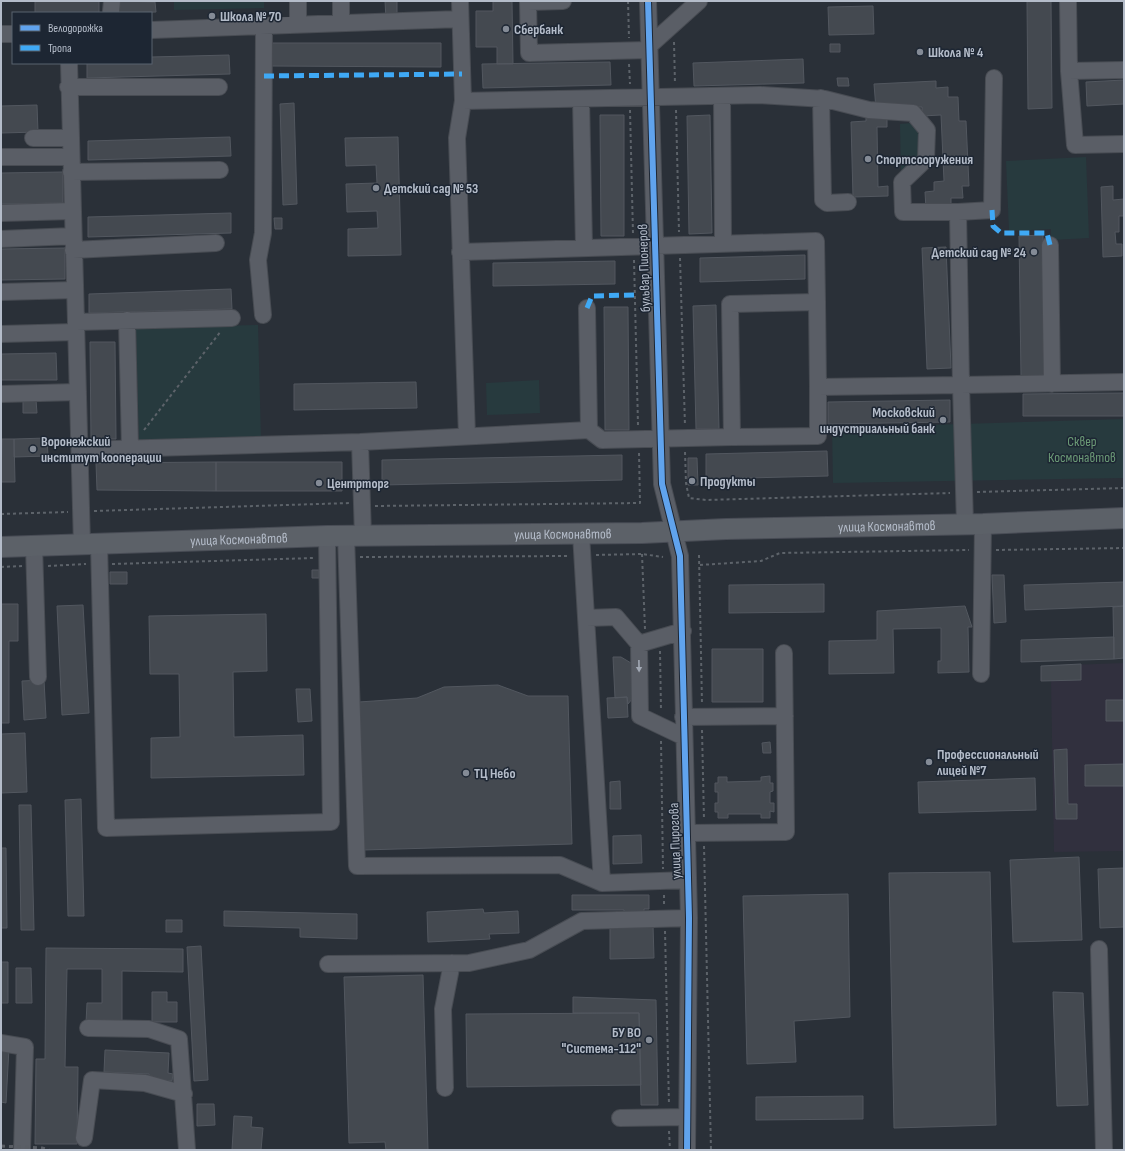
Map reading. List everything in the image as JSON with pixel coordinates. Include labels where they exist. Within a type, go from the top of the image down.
[{"type":"main road","name":"улица Космонавтов","points":[[1,547],[346,536],[674,532],[726,529],[974,524],[1124,518]]},
{"type":"street","points":[[298,1],[298,25]]},
{"type":"street","points":[[341,1],[341,23]]},
{"type":"street","points":[[460,1],[463,101],[457,138],[467,436]]},
{"type":"street","points":[[563,1],[528,2],[529,53],[649,48],[699,1]]},
{"type":"street","name":"бульвар Пионеров","points":[[648,1],[662,484],[674,532]]},
{"type":"street","points":[[1068,1],[1069,71],[1074,145],[1124,144]]},
{"type":"street","points":[[152,30],[460,19]]},
{"type":"street","points":[[263,315],[258,260],[263,232],[264,26]]},
{"type":"street","points":[[1,34],[12,34]]},
{"type":"street","points":[[69,64],[68,87],[82,511],[90,544],[100,564],[106,828],[331,822],[328,557],[346,536]]},
{"type":"street","points":[[1069,71],[1124,70]]},
{"type":"street","points":[[463,101],[722,97],[760,95],[821,98],[869,110],[913,113],[927,130],[926,159],[902,182],[903,212],[958,212],[992,210],[994,78]]},
{"type":"street","points":[[68,87],[219,87]]},
{"type":"street","points":[[722,97],[723,243]]},
{"type":"street","points":[[821,98],[823,200],[827,203],[848,202]]},
{"type":"street","points":[[581,99],[584,248]]},
{"type":"street","points":[[33,138],[70,138]]},
{"type":"street","points":[[1,157],[71,164],[220,170]]},
{"type":"street","points":[[1,213],[72,211]]},
{"type":"street","points":[[958,212],[964,492],[982,550],[981,674]]},
{"type":"street","points":[[1,239],[73,243],[216,243]]},
{"type":"street","points":[[80,450],[360,442],[589,430],[602,440],[661,437],[818,436],[816,241],[460,252]]},
{"type":"street","points":[[1050,246],[1052,384]]},
{"type":"street","points":[[1,292],[75,290]]},
{"type":"street","points":[[732,437],[730,304],[817,302]]},
{"type":"street","points":[[587,308],[589,430]]},
{"type":"street","points":[[1,334],[76,327],[127,320],[232,318]]},
{"type":"street","points":[[127,320],[130,448]]},
{"type":"street","points":[[818,387],[1124,382]]},
{"type":"street","points":[[1,394],[78,392]]},
{"type":"street","points":[[360,442],[346,536],[357,866],[560,865],[602,883],[688,880]]},
{"type":"street","name":"улица Пирогова","points":[[674,532],[680,556],[689,918],[687,1150]]},
{"type":"street","points":[[581,534],[602,883]]},
{"type":"street","points":[[34,546],[38,677]]},
{"type":"street","points":[[586,618],[616,617],[645,642]]},
{"type":"street","points":[[645,642],[682,631]]},
{"type":"street","points":[[645,642],[640,716],[684,737]]},
{"type":"street","points":[[687,833],[786,832],[784,653]]},
{"type":"street","points":[[683,717],[785,716]]},
{"type":"street","points":[[328,964],[469,963],[529,950],[582,922],[689,918]]},
{"type":"street","points":[[1099,950],[1104,1150]]},
{"type":"street","points":[[445,1088],[444,1009],[452,963]]},
{"type":"street","points":[[88,1028],[149,1029],[179,1039],[187,1150]]},
{"type":"street","points":[[1,1043],[25,1047],[22,1150]]},
{"type":"street","points":[[84,1138],[92,1080],[145,1084],[184,1094]]},
{"type":"street","points":[[620,1118],[687,1117]]},
{"type":"path","points":[[130,448],[232,318]]},
{"type":"path","points":[[686,483],[689,498],[706,500],[1124,488]]},
{"type":"path","points":[[1,514],[82,511]]},
{"type":"path","points":[[700,565],[761,560],[780,553],[1124,548]]},
{"type":"path","points":[[642,554],[645,642],[660,649],[663,881],[670,1150]]},
{"type":"path","points":[[346,557],[583,556],[642,554],[663,557]]},
{"type":"path","points":[[1,567],[328,557]]},
{"type":"path","points":[[704,864],[711,1150]]},
{"type":"shaded area","points":[[1124,663],[1124,851],[1054,852],[1051,681],[1041,681],[1041,666]]},
{"type":"green space","points":[[174,1],[264,1],[264,8],[174,10]]},
{"type":"green space","points":[[912,123],[918,127],[919,156],[901,175],[900,124]]},
{"type":"green space","points":[[1086,157],[1089,238],[1051,240],[1051,229],[1009,231],[1006,161]]},
{"type":"green space","points":[[258,325],[261,439],[139,442],[136,328]]},
{"type":"green space","points":[[539,380],[540,413],[487,415],[486,383]]},
{"type":"green space","name":"Сквер Космонавтов","points":[[1124,419],[1124,478],[833,483],[832,428]]},
{"type":"building","points":[[35,1],[99,1],[99,12],[35,12]]},
{"type":"building","points":[[119,1],[155,2],[156,12],[119,12]]},
{"type":"building","points":[[385,1],[397,1],[397,19],[386,19]]},
{"type":"building","points":[[493,1],[512,1],[513,64],[497,64],[497,47],[476,47],[476,11],[493,11]]},
{"type":"building","points":[[1027,1],[1051,1],[1052,108],[1028,109]]},
{"type":"building","points":[[873,6],[874,34],[829,35],[828,7]]},
{"type":"building","points":[[272,43],[441,43],[441,67],[271,66]]},
{"type":"building","points":[[830,44],[840,44],[840,52],[830,52]]},
{"type":"building","points":[[229,55],[230,74],[87,78],[87,64],[152,64],[152,57]]},
{"type":"building","points":[[803,59],[804,83],[694,86],[693,63]]},
{"type":"building","points":[[610,62],[611,85],[483,88],[482,64]]},
{"type":"building","points":[[837,78],[848,78],[849,86],[838,86]]},
{"type":"building","points":[[1124,80],[1124,104],[1087,106],[1086,82]]},
{"type":"building","points":[[936,81],[936,88],[948,87],[948,97],[958,97],[959,121],[966,121],[969,186],[962,186],[963,198],[951,198],[951,208],[926,209],[925,192],[934,191],[934,182],[944,181],[941,115],[922,116],[922,107],[876,109],[874,84]]},
{"type":"building","points":[[294,103],[297,204],[283,205],[280,104]]},
{"type":"building","points":[[37,105],[38,132],[1,133],[1,106]]},
{"type":"building","points":[[600,115],[624,115],[624,236],[601,236]]},
{"type":"building","points":[[710,115],[712,233],[689,234],[687,116]]},
{"type":"building","points":[[887,115],[887,127],[877,127],[878,187],[888,186],[888,196],[853,197],[851,122],[866,121],[866,116]]},
{"type":"building","points":[[230,137],[231,156],[88,160],[88,141]]},
{"type":"building","points":[[398,137],[401,255],[348,256],[348,229],[378,228],[377,211],[347,212],[346,184],[377,183],[376,165],[346,166],[345,138]]},
{"type":"building","points":[[63,172],[63,203],[1,204],[1,173]]},
{"type":"building","points":[[1113,186],[1113,200],[1124,199],[1124,216],[1119,216],[1119,232],[1115,232],[1116,244],[1122,244],[1122,256],[1103,257],[1101,187]]},
{"type":"building","points":[[231,213],[231,233],[88,237],[88,217]]},
{"type":"building","points":[[274,218],[282,218],[282,229],[275,229]]},
{"type":"building","points":[[1043,235],[1045,376],[1021,376],[1019,236]]},
{"type":"building","points":[[946,247],[951,368],[927,369],[922,248]]},
{"type":"building","points":[[65,248],[65,279],[1,280],[1,249]]},
{"type":"building","points":[[805,255],[805,279],[700,282],[700,258]]},
{"type":"building","points":[[615,261],[615,284],[493,286],[493,263]]},
{"type":"building","points":[[231,289],[232,309],[89,313],[89,294]]},
{"type":"building","points":[[716,305],[719,429],[696,429],[693,306]]},
{"type":"building","points":[[604,307],[628,307],[629,430],[605,430]]},
{"type":"building","points":[[90,342],[115,342],[116,439],[91,439]]},
{"type":"building","points":[[56,353],[57,380],[1,380],[1,354]]},
{"type":"building","points":[[416,382],[417,408],[294,410],[294,384]]},
{"type":"building","points":[[1124,393],[1124,416],[1023,416],[1023,394]]},
{"type":"building","points":[[36,400],[37,413],[23,413],[23,401]]},
{"type":"building","points":[[950,400],[950,422],[828,424],[828,402]]},
{"type":"building","points":[[47,438],[48,456],[14,457],[14,439]]},
{"type":"building","points":[[2,439],[14,439],[15,482],[1,482]]},
{"type":"building","points":[[827,451],[828,476],[706,479],[706,454]]},
{"type":"building","points":[[622,455],[622,480],[382,485],[382,460]]},
{"type":"building","points":[[688,458],[697,458],[698,485],[688,485]]},
{"type":"building","points":[[216,462],[216,491],[97,490],[96,463]]},
{"type":"building","points":[[216,462],[342,462],[342,491],[216,491]]},
{"type":"building","points":[[312,570],[319,570],[319,578],[312,578]]},
{"type":"building","points":[[110,572],[127,572],[127,584],[110,584]]},
{"type":"building","points":[[992,575],[1004,575],[1006,622],[994,623]]},
{"type":"building","points":[[1124,582],[1124,606],[1025,610],[1024,585]]},
{"type":"building","points":[[824,584],[824,612],[729,613],[729,585]]},
{"type":"building","points":[[1,604],[18,604],[18,641],[9,641],[9,723],[1,723]]},
{"type":"building","points":[[83,605],[89,713],[62,715],[57,606]]},
{"type":"building","points":[[965,606],[972,627],[968,627],[969,672],[938,673],[938,661],[941,661],[941,628],[893,629],[894,673],[829,674],[829,641],[877,640],[877,611]]},
{"type":"building","points":[[1124,606],[1124,658],[1114,659],[1113,607]]},
{"type":"building","points":[[266,614],[267,671],[233,672],[234,737],[303,735],[304,775],[151,778],[151,738],[180,737],[179,674],[150,674],[149,616]]},
{"type":"building","points":[[1114,637],[1114,659],[1021,662],[1021,640]]},
{"type":"building","points":[[712,649],[763,649],[763,702],[712,702]]},
{"type":"building","points":[[613,657],[621,657],[641,669],[641,688],[628,704],[627,697],[615,698]]},
{"type":"building","points":[[1081,664],[1081,680],[1041,681],[1041,666]]},
{"type":"building","points":[[44,680],[46,718],[24,720],[22,681]]},
{"type":"building","name":"ТЦ Небо","points":[[498,685],[528,696],[568,696],[572,844],[363,850],[359,702],[417,698],[444,687]]},
{"type":"building","points":[[296,689],[310,689],[312,721],[298,722]]},
{"type":"building","points":[[627,697],[628,717],[608,718],[607,698]]},
{"type":"building","points":[[1106,700],[1124,700],[1124,721],[1106,721]]},
{"type":"building","points":[[25,733],[27,792],[1,793],[1,734]]},
{"type":"building","points":[[770,742],[771,753],[763,753],[762,743]]},
{"type":"building","points":[[1067,749],[1068,804],[1077,804],[1077,819],[1056,819],[1054,750]]},
{"type":"building","points":[[1124,764],[1124,786],[1085,786],[1085,765]]},
{"type":"building","points":[[770,776],[770,783],[773,783],[773,791],[770,792],[770,803],[774,803],[774,812],[770,811],[770,818],[761,818],[761,814],[728,814],[728,818],[718,818],[718,812],[715,812],[715,803],[718,803],[718,792],[715,792],[715,783],[718,783],[718,777],[727,777],[727,782],[761,781],[761,777]]},
{"type":"building","points":[[1035,778],[1036,810],[919,813],[918,782]]},
{"type":"building","points":[[620,781],[621,809],[610,809],[610,782]]},
{"type":"building","points":[[81,799],[84,916],[68,916],[65,800]]},
{"type":"building","points":[[19,805],[31,805],[34,930],[21,930]]},
{"type":"building","points":[[641,835],[642,863],[613,864],[613,836]]},
{"type":"building","points":[[1,848],[6,848],[7,928],[1,928]]},
{"type":"building","points":[[1079,857],[1082,940],[1013,942],[1010,860]]},
{"type":"building","points":[[1124,868],[1124,927],[1100,928],[1098,869]]},
{"type":"building","points":[[990,872],[996,1125],[894,1128],[889,873]]},
{"type":"building","points":[[848,894],[850,1017],[794,1021],[796,1062],[747,1064],[743,896]]},
{"type":"building","points":[[572,895],[649,895],[649,909],[644,909],[644,913],[624,913],[624,910],[572,910]]},
{"type":"building","points":[[483,909],[484,913],[518,911],[519,933],[489,934],[490,939],[428,942],[427,912]]},
{"type":"building","points":[[224,911],[357,914],[357,939],[300,937],[300,928],[224,926]]},
{"type":"building","points":[[166,920],[182,920],[182,932],[166,932]]},
{"type":"building","points":[[653,925],[654,958],[610,959],[610,926]]},
{"type":"building","points":[[201,946],[208,1080],[194,1081],[187,947]]},
{"type":"building","points":[[46,948],[183,949],[183,972],[122,971],[122,1023],[86,1023],[87,1003],[102,1003],[102,969],[67,969],[65,1067],[78,1067],[77,1144],[35,1144],[36,1059],[45,1059]]},
{"type":"building","points":[[1,962],[8,962],[8,1003],[1,1003]]},
{"type":"building","points":[[16,968],[31,968],[32,1003],[16,1003]]},
{"type":"building","points":[[423,975],[428,1150],[386,1150],[385,1142],[349,1143],[344,977]]},
{"type":"building","points":[[152,992],[167,992],[167,1002],[177,1002],[177,1022],[152,1022]]},
{"type":"building","points":[[1053,992],[1083,993],[1088,1105],[1057,1106]]},
{"type":"building","points":[[573,997],[656,1000],[658,1105],[641,1105],[639,1013],[573,1013]]},
{"type":"building","points":[[639,1013],[641,1085],[467,1087],[466,1014]]},
{"type":"building","points":[[1,1048],[9,1048],[6,1103],[1,1102]]},
{"type":"building","points":[[105,1050],[169,1053],[168,1073],[173,1074],[172,1081],[149,1080],[149,1074],[104,1072]]},
{"type":"building","points":[[863,1096],[863,1119],[756,1120],[756,1097]]},
{"type":"building","points":[[197,1104],[214,1104],[215,1125],[197,1126]]},
{"type":"building","points":[[234,1116],[252,1117],[251,1127],[263,1128],[261,1150],[232,1150]]},
{"type":"railway","points":[[1,1146],[42,1148],[49,1150]]},
{"type":"marked path","points":[[264,76],[462,74]]},
{"type":"marked path","points":[[992,210],[993,226],[1001,233],[1047,233],[1050,245]]},
{"type":"marked path","points":[[587,308],[592,296],[635,295]]},
{"type":"cycle path","points":[[648,1],[662,484],[680,556],[689,918],[687,1150]]},
{"type":"place","name":"Школа № 70","points":[[212,16]]},
{"type":"place","name":"Сбербанк","points":[[506,29]]},
{"type":"place","name":"Школа № 4","points":[[920,52]]},
{"type":"place","name":"Спортсооружения","points":[[868,159]]},
{"type":"place","name":"Детский сад № 53","points":[[376,188]]},
{"type":"place","name":"Детский сад № 24","points":[[1034,252]]},
{"type":"place","name":"Московский индустриальный банк","points":[[943,420]]},
{"type":"place","name":"Воронежский институт кооперации","points":[[33,449]]},
{"type":"place","name":"Продукты","points":[[692,481]]},
{"type":"place","name":"Центрторг","points":[[319,483]]},
{"type":"place","name":"Профессиональный лицей №7","points":[[929,762]]},
{"type":"place","name":"ТЦ Небо","points":[[466,773]]},
{"type":"place","name":"БУ ВО \"Система-112\"","points":[[649,1040]]}]
